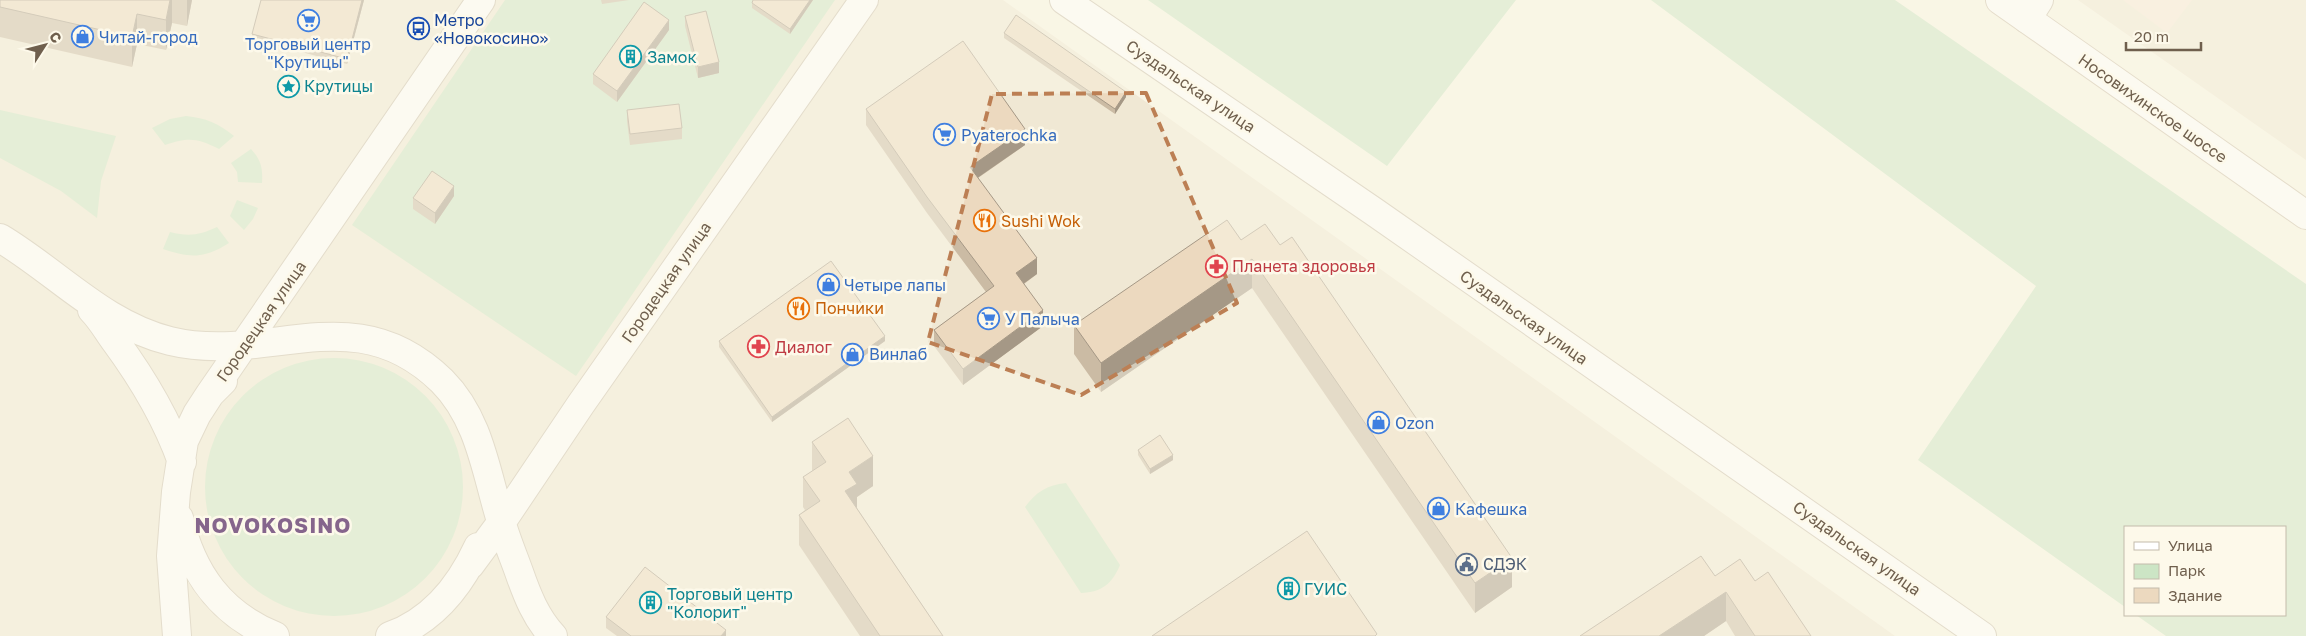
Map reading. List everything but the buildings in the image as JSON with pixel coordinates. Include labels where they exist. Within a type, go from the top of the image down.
[{"type":"street","name":"Городецкая улица","points":[[210,394],[246,345],[481,0]]},
{"type":"street","name":"Городецкая улица","points":[[470,565],[501,523],[580,404],[864,0]]},
{"type":"street","name":"Суздальская улица","points":[[1064,0],[1373,210],[1982,636]]},
{"type":"street","name":"Носовихинское шоссе","points":[[2000,0],[2033,9],[2306,216]]},
{"type":"street","points":[[0,238],[44,266],[66,284],[121,322],[160,338],[194,346],[219,348],[315,336],[341,336],[391,347],[419,362],[442,382],[462,406],[476,434],[501,523],[528,599],[544,627],[553,636]]},
{"type":"street","points":[[66,284],[102,322],[134,365],[168,423],[182,462]]},
{"type":"street","points":[[177,636],[171,556],[176,492],[184,441],[196,414],[210,394],[230,374],[248,360],[267,349],[290,341],[315,336]]},
{"type":"street","points":[[390,636],[419,621],[437,607],[457,586],[470,565],[479,544],[486,518],[488,490],[485,462]]},
{"type":"street","points":[[176,492],[178,515],[185,543],[196,568],[214,594],[237,615],[260,630],[274,636]]},
{"type":"highlighted area","points":[[1146,93],[1237,303],[1081,395],[928,342],[992,94]]},
{"type":"shaded area","points":[[0,0],[1003,0],[1895,636],[0,636]]},
{"type":"shaded area","points":[[2078,0],[2306,0],[2306,160]]},
{"type":"shaded area","points":[[2123,0],[2192,0],[2167,33]]},
{"type":"green space","points":[[505,0],[835,0],[576,376],[352,225]]},
{"type":"green space","points":[[1148,0],[1516,0],[1387,166]]},
{"type":"green space","points":[[1651,0],[1895,0],[2306,284],[2306,636],[2166,636],[2137,616],[2286,616],[2286,526],[2124,526],[2124,606],[1918,460],[2036,286]]},
{"type":"green space","points":[[0,110],[116,136],[101,181],[97,218],[61,191],[0,158]]},
{"type":"green space","points":[[186,116],[212,122],[234,136],[219,149],[193,140],[165,145],[152,128],[170,119]]},
{"type":"green space","points":[[251,149],[261,165],[262,183],[238,182],[237,172],[231,163]]},
{"type":"green space","points":[[237,200],[258,208],[253,219],[244,230],[230,216]]},
{"type":"green space","points":[[217,227],[229,243],[212,252],[189,255],[163,249],[170,232],[194,234]]},
{"type":"green space","points":[[334,358],[359,361],[395,373],[416,387],[434,405],[448,426],[453,438],[460,462],[463,487],[460,512],[448,548],[434,569],[416,587],[395,601],[383,606],[359,613],[334,616],[309,613],[273,601],[252,587],[234,569],[220,548],[215,536],[208,512],[205,487],[208,462],[220,426],[234,405],[252,387],[273,373],[285,368],[309,361]]},
{"type":"green space","points":[[1066,483],[1120,565],[1110,582],[1095,591],[1081,593],[1025,507],[1042,490],[1053,485]]},
{"type":"place","name":"Торговый центр \"Крутицы\"","points":[[308,20]]},
{"type":"place","name":"Метро «Новокосино»","points":[[418,29]]},
{"type":"place","name":"Читай-город","points":[[83,37]]},
{"type":"place","name":"Замок","points":[[631,57]]},
{"type":"place","name":"Крутицы","points":[[288,86]]},
{"type":"place","name":"Pyaterochka","points":[[945,135]]},
{"type":"place","name":"Sushi Wok","points":[[985,221]]},
{"type":"place","name":"Планета здоровья","points":[[1216,266]]},
{"type":"place","name":"Четыре лапы","points":[[828,285]]},
{"type":"place","name":"Пончики","points":[[799,308]]},
{"type":"place","name":"У Палыча","points":[[989,319]]},
{"type":"place","name":"Диалог","points":[[759,347]]},
{"type":"place","name":"Винлаб","points":[[853,354]]},
{"type":"place","name":"Ozon","points":[[1379,423]]},
{"type":"place","name":"Кафешка","points":[[1439,509]]},
{"type":"place","name":"СДЭК","points":[[1467,564]]},
{"type":"place","name":"ГУИС","points":[[1288,589]]},
{"type":"place","name":"Торговый центр \"Колорит\"","points":[[651,603]]},
{"type":"district","name":"NOVOKOSINO","points":[[273,526]]}]
